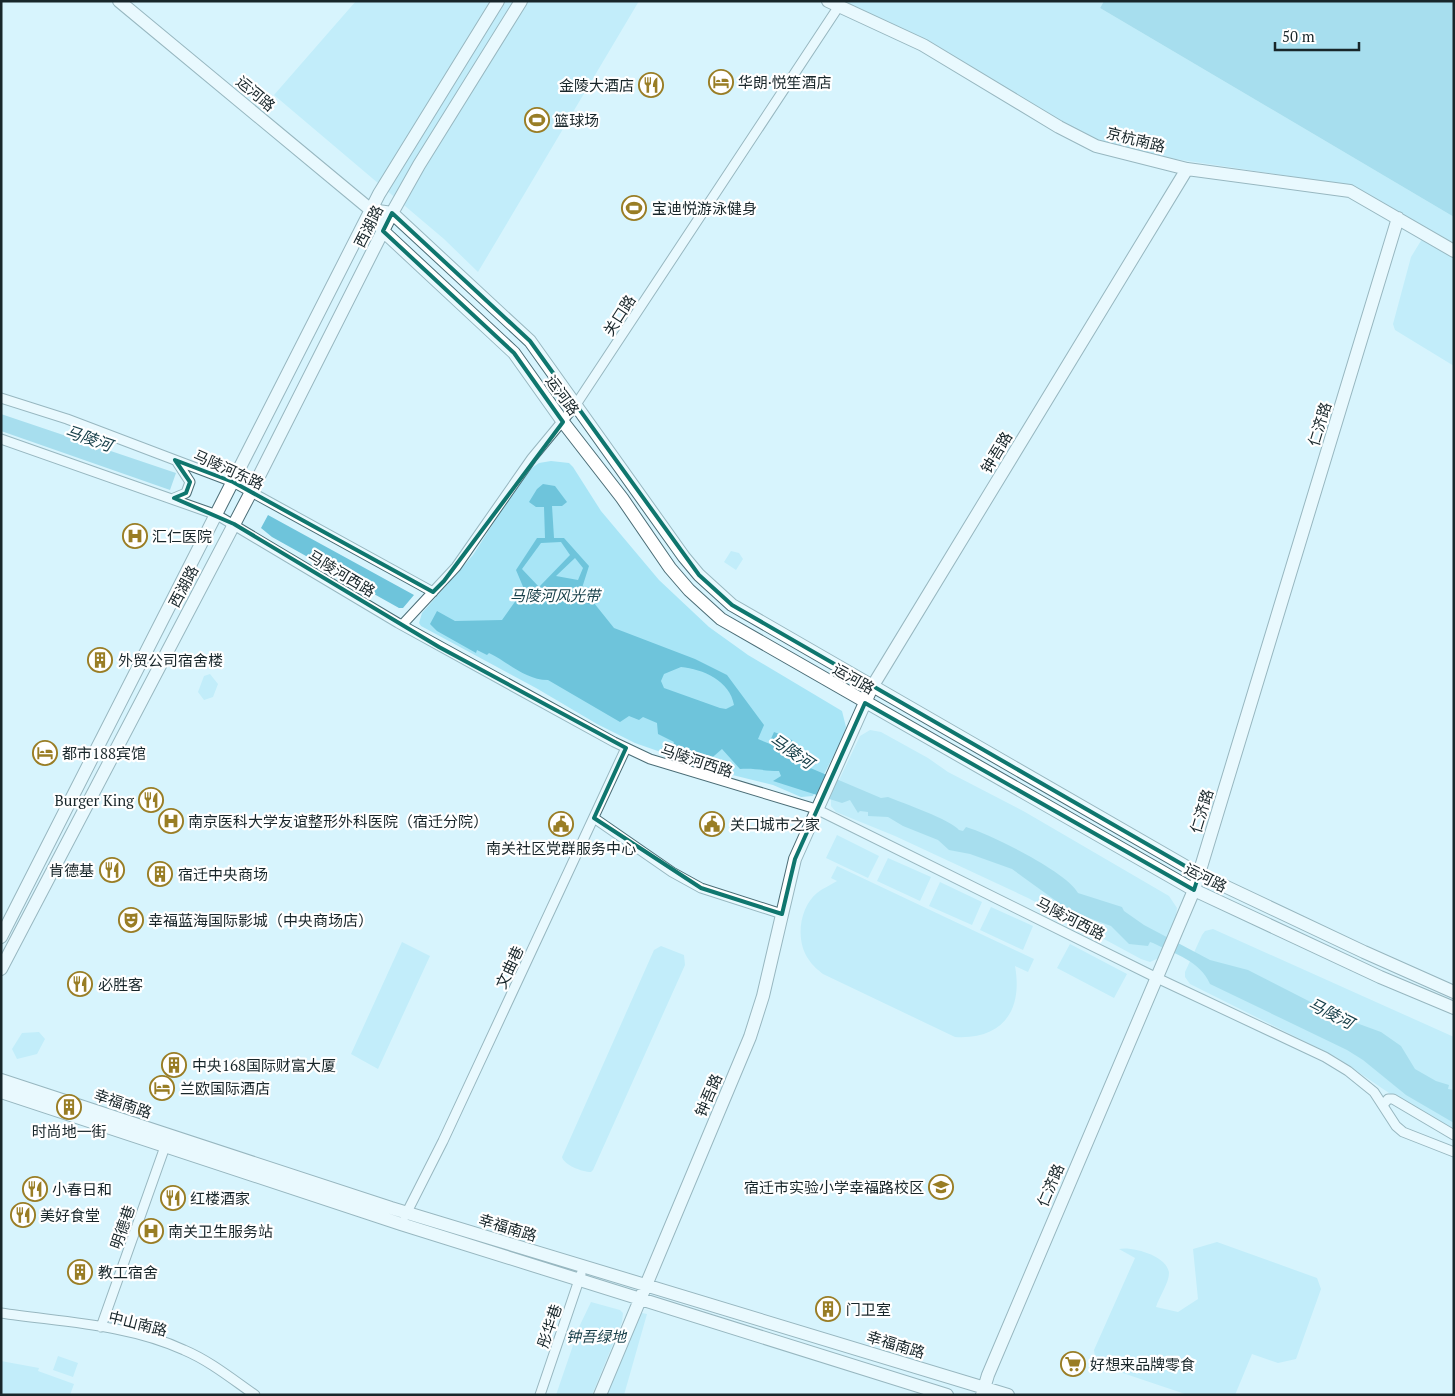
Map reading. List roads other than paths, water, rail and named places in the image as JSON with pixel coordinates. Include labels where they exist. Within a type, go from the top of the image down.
[{"type":"street","name":"运河路","points":[[119,1],[371,210],[383,231],[514,353],[563,422],[622,498],[670,568],[689,590],[721,619],[1194,890],[1372,973],[1454,1008]]},
{"type":"street","name":"西湖路","points":[[1,937],[371,210],[402,154],[498,1]]},
{"type":"street","name":"西湖路","points":[[1,970],[251,492],[392,213],[419,165],[522,1]]},
{"type":"street","name":"京杭南路","points":[[834,4],[923,45],[1087,142],[1117,152],[1187,169],[1350,191],[1454,251]]},
{"type":"street","name":"关口路","points":[[402,625],[467,552],[532,458],[575,406],[834,4]]},
{"type":"street","name":"钟吾路","points":[[600,1395],[750,1037],[763,996],[791,871],[818,804],[872,687],[1187,169]]},
{"type":"street","points":[[371,210],[392,213]]},
{"type":"street","name":"运河路","points":[[392,213],[530,341],[575,406],[699,575],[732,605],[1200,874],[1391,965],[1454,992]]},
{"type":"street","name":"仁济路","points":[[982,1391],[1200,874],[1398,218]]},
{"type":"street","name":"马陵河东路","points":[[1,398],[67,419],[233,482],[433,592]]},
{"type":"street","name":"马陵河西路","points":[[1,439],[174,498],[217,515],[402,625],[626,748],[650,759],[719,782],[818,804],[1157,978],[1325,1057],[1365,1083],[1384,1104],[1396,1126],[1404,1132],[1454,1152]]},
{"type":"street","points":[[174,498],[186,493],[190,482],[175,460]]},
{"type":"street","name":"文曲巷","points":[[404,1218],[416,1197],[626,748]]},
{"type":"street","points":[[594,818],[666,868],[701,888],[782,914]]},
{"type":"street","name":"幸福南路","points":[[1,1079],[7,1091],[404,1218],[639,1300],[947,1395]]},
{"type":"street","points":[[1384,1104],[1388,1099],[1393,1099],[1454,1135]]},
{"type":"street","name":"明德巷","points":[[101,1328],[167,1141]]},
{"type":"street","name":"幸福南路","points":[[404,1218],[645,1285],[982,1391],[1008,1395]]},
{"type":"street","name":"彤华巷","points":[[540,1395],[583,1267]]},
{"type":"street","name":"中山南路","points":[[1,1313],[126,1332],[183,1349],[213,1366],[255,1395]]},
{"type":"water","points":[[1104,1],[1454,1],[1454,217],[1100,8]]},
{"type":"water","points":[[1,414],[176,473],[170,490],[1,431]]},
{"type":"water","name":"马陵河","points":[[543,484],[555,486],[567,502],[562,506],[552,506],[554,538],[564,538],[589,566],[582,588],[614,628],[695,659],[727,675],[764,725],[758,739],[775,746],[776,743],[770,741],[774,732],[787,737],[795,744],[802,760],[808,767],[881,798],[888,797],[926,812],[947,821],[959,830],[963,831],[966,827],[992,837],[1044,865],[1071,884],[1078,893],[1122,907],[1124,911],[1144,925],[1210,960],[1248,970],[1340,1017],[1381,1032],[1401,1046],[1415,1069],[1436,1081],[1449,1085],[1448,1089],[1454,1090],[1454,1123],[1406,1095],[1363,1060],[1347,1050],[1210,984],[1200,969],[1178,955],[1150,942],[1148,946],[1129,944],[1111,926],[1070,911],[1012,869],[970,854],[949,850],[938,840],[903,826],[888,817],[868,816],[868,812],[860,811],[858,813],[850,800],[842,803],[773,781],[781,776],[779,771],[740,769],[722,749],[707,762],[671,750],[674,742],[658,734],[657,723],[643,717],[639,720],[629,716],[620,722],[548,680],[524,674],[489,653],[487,655],[477,650],[476,653],[437,631],[430,624],[437,611],[455,621],[502,620],[524,589],[516,570],[537,538],[545,538],[544,507],[536,507],[529,502],[537,489]],"holes":[[[561,542],[570,555],[539,587],[522,569],[541,543]],[[575,558],[583,568],[578,580],[556,576]],[[681,667],[698,670],[721,683],[727,689],[734,705],[726,709],[720,708],[664,688],[661,681],[664,674]]]},
{"type":"water","points":[[268,515],[414,595],[403,608],[399,608],[272,537],[261,528]]},
{"type":"place","name":"华朗·悦笙酒店","points":[[721,82]]},
{"type":"place","name":"金陵大酒店","points":[[651,85]]},
{"type":"place","name":"篮球场","points":[[537,120]]},
{"type":"place","name":"宝迪悦游泳健身","points":[[634,208]]},
{"type":"place","name":"汇仁医院","points":[[135,536]]},
{"type":"place","name":"外贸公司宿舍楼","points":[[100,660]]},
{"type":"place","name":"都市188宾馆","points":[[45,753]]},
{"type":"place","name":"Burger King","points":[[151,800]]},
{"type":"place","name":"南京医科大学友谊整形外科医院（宿迁分院）","points":[[171,821]]},
{"type":"place","name":"南关社区党群服务中心","points":[[561,824]]},
{"type":"place","name":"关口城市之家","points":[[712,824]]},
{"type":"place","name":"肯德基","points":[[112,870]]},
{"type":"place","name":"宿迁中央商场","points":[[160,874]]},
{"type":"place","name":"幸福蓝海国际影城（中央商场店）","points":[[131,920]]},
{"type":"place","name":"必胜客","points":[[80,984]]},
{"type":"place","name":"中央168国际财富大厦","points":[[174,1065]]},
{"type":"place","name":"兰欧国际酒店","points":[[162,1088]]},
{"type":"place","name":"时尚地一街","points":[[69,1107]]},
{"type":"place","name":"宿迁市实验小学幸福路校区","points":[[941,1187]]},
{"type":"place","name":"小春日和","points":[[35,1189]]},
{"type":"place","name":"红楼酒家","points":[[173,1198]]},
{"type":"place","name":"美好食堂","points":[[23,1215]]},
{"type":"place","name":"南关卫生服务站","points":[[151,1231]]},
{"type":"place","name":"教工宿舍","points":[[80,1272]]},
{"type":"place","name":"门卫室","points":[[828,1309]]},
{"type":"place","name":"好想来品牌零食","points":[[1073,1364]]},
{"type":"park label","name":"马陵河风光带","points":[[555,595]]},
{"type":"park label","name":"钟吾绿地","points":[[596,1336]]}]
